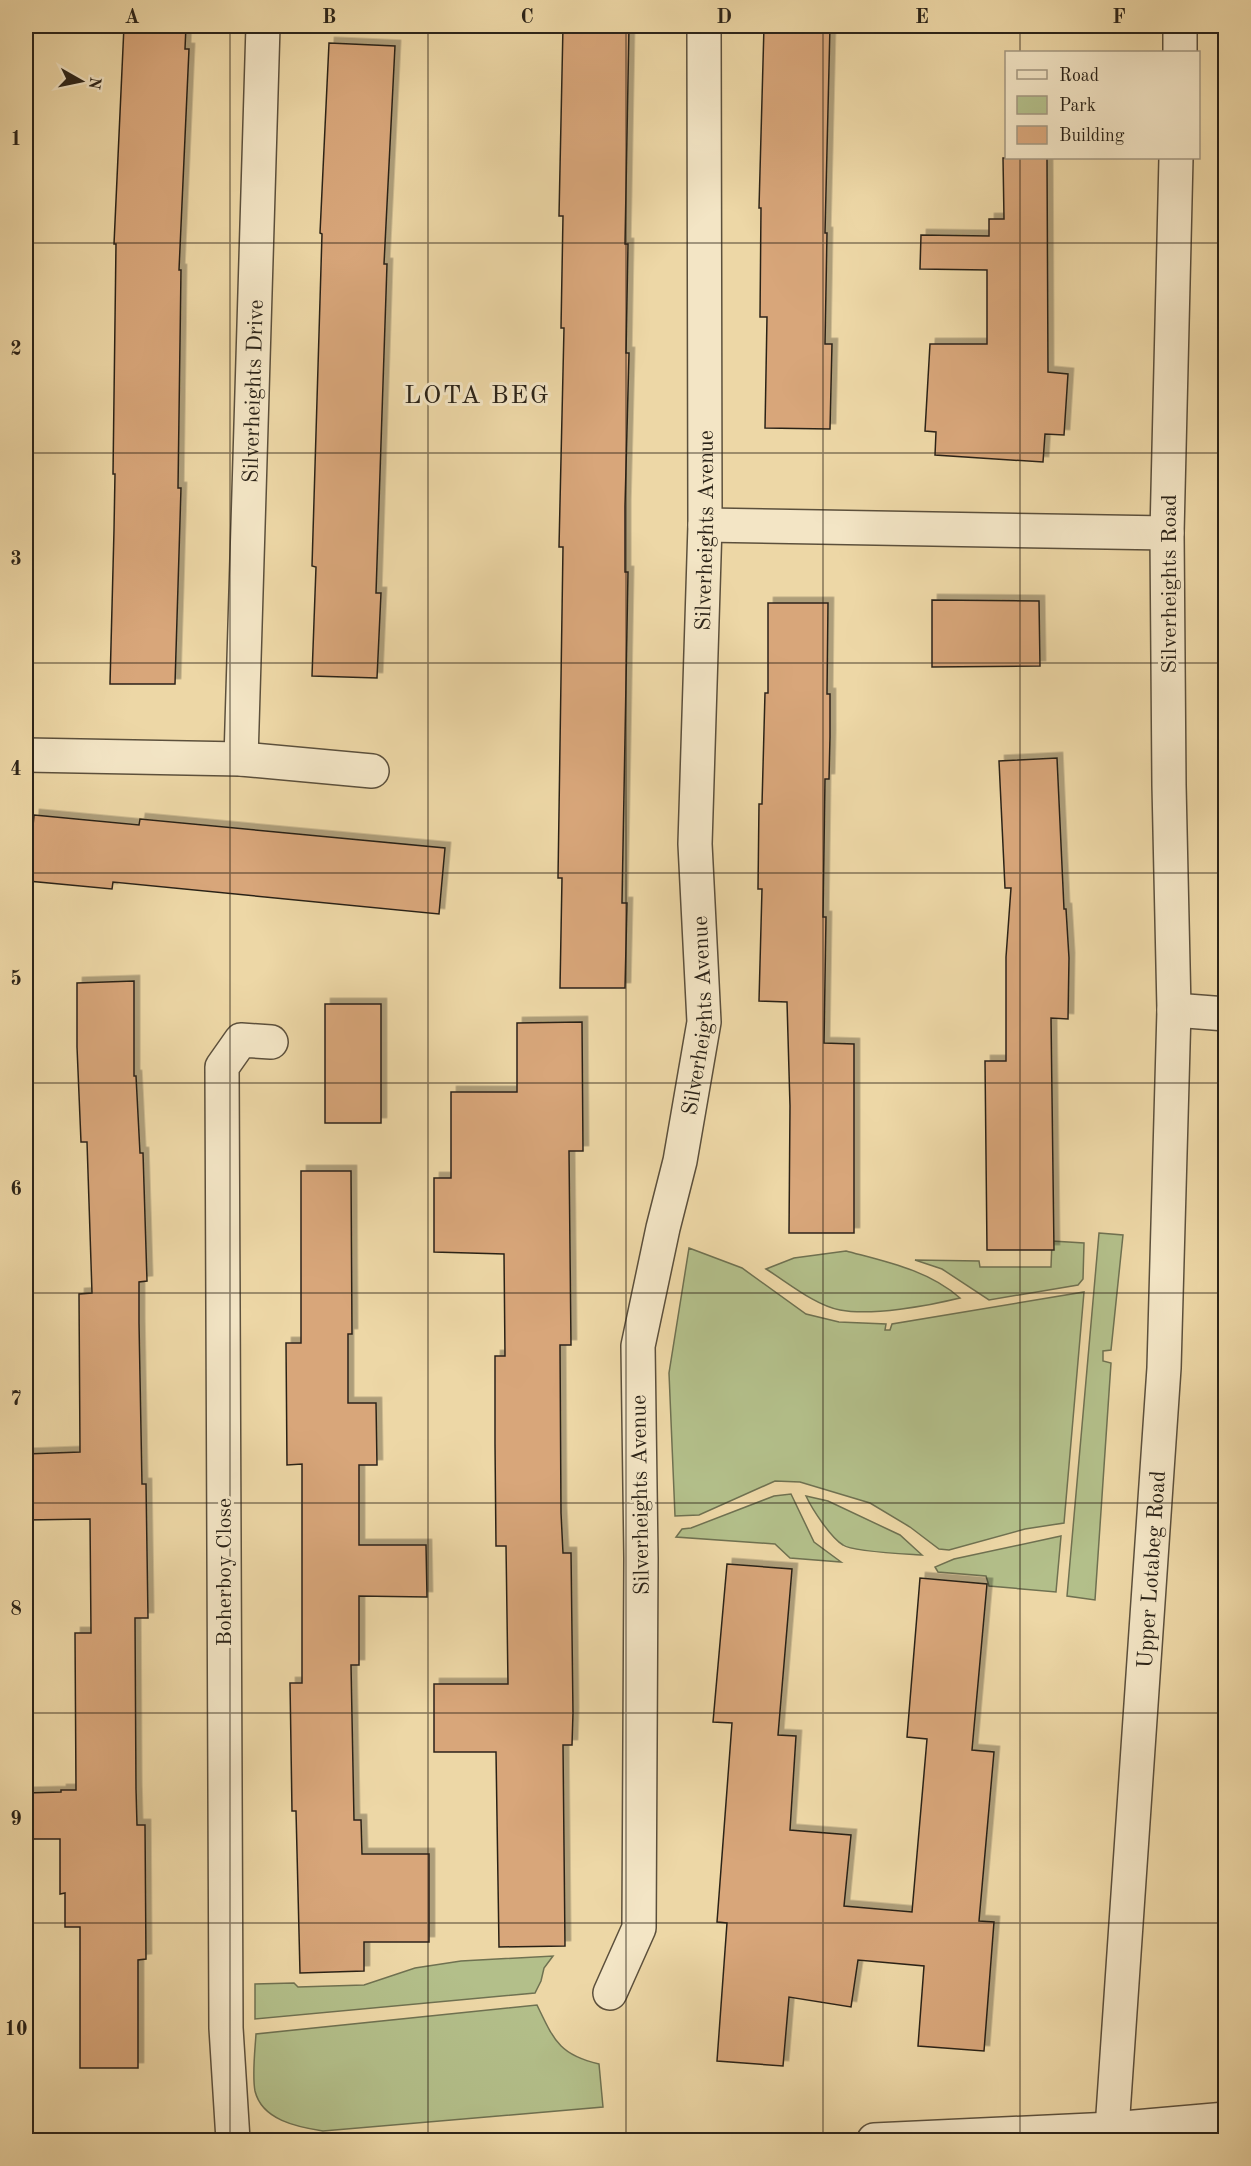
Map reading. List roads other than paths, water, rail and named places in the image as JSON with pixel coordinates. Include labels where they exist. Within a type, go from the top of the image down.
[{"type":"street","name":"Silverheights Drive","points":[[241,759],[263,26]]},
{"type":"street","name":"Silverheights Avenue","points":[[610,1994],[639,1928],[641,1558],[638,1346],[680,1161],[704,1022],[695,844],[705,525],[704,26]]},
{"type":"street","points":[[1180,26],[1180,51]]},
{"type":"street","name":"Silverheights Road","points":[[1174,1010],[1167,533],[1176,159]]},
{"type":"street","points":[[705,525],[1167,533]]},
{"type":"street","points":[[32,755],[241,759],[372,771]]},
{"type":"street","points":[[1174,1010],[1226,1014]]},
{"type":"street","name":"Upper Lotabeg Road","points":[[1112,2129],[1164,1368],[1174,1010]]},
{"type":"street","name":"Boherboy Close","points":[[233,2140],[226,2004],[222,1067],[241,1040],[271,1042]]},
{"type":"street","points":[[874,2140],[1112,2129],[1226,2119]]},
{"type":"district","name":"LOTA BEG","points":[[477,394]]}]
